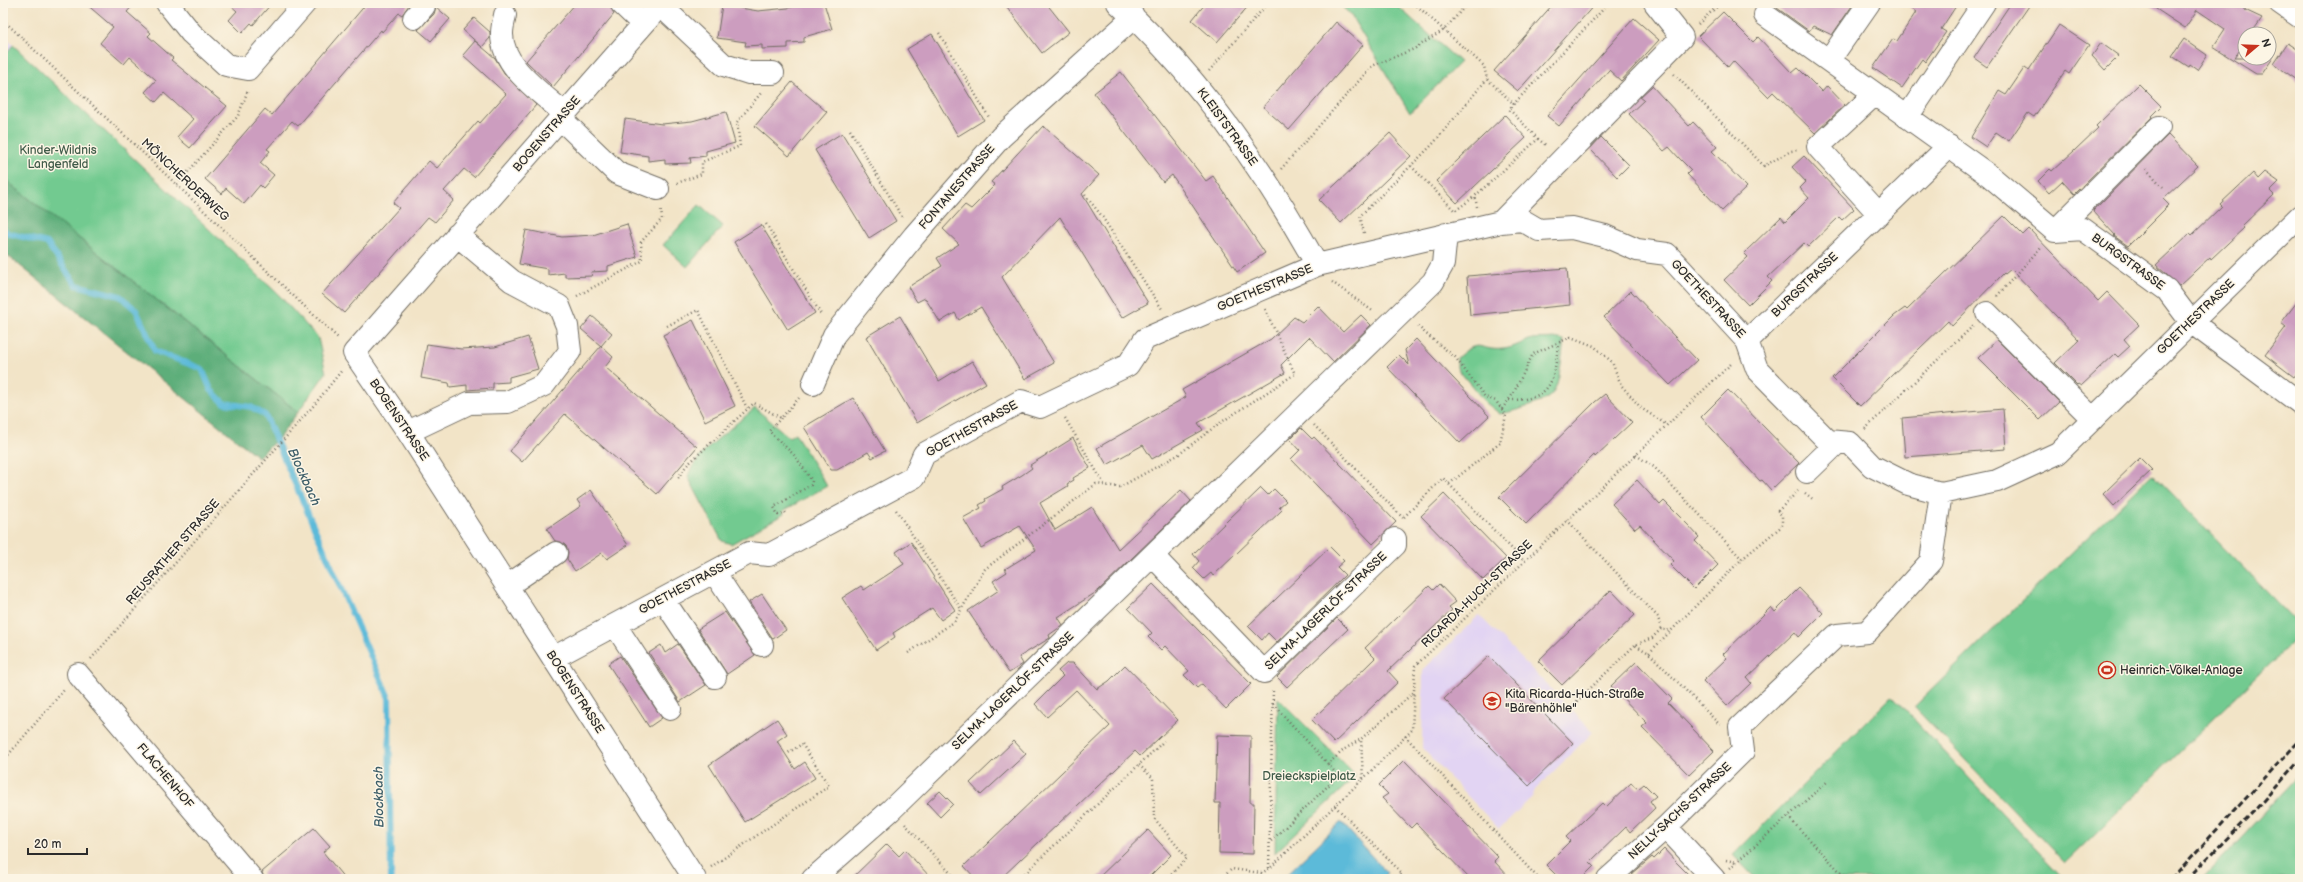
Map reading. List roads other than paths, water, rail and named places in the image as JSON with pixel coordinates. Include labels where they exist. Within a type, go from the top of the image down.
[{"type":"street","points":[[167,3],[191,33],[226,65],[248,70],[305,3]]},
{"type":"street","points":[[621,3],[643,24]]},
{"type":"street","points":[[1491,224],[1661,61],[1682,37],[1655,3]]},
{"type":"street","points":[[1837,49],[1869,3]]},
{"type":"street","points":[[1907,117],[1984,3]]},
{"type":"street","points":[[2280,3],[2300,17]]},
{"type":"street","points":[[661,4],[724,65],[769,80]]},
{"type":"street","name":"BOGENSTRASSE","points":[[661,4],[354,353],[408,432],[695,879]]},
{"type":"street","name":"KLEISTSTRASSE","points":[[1126,10],[1197,85],[1268,184],[1312,267]]},
{"type":"street","name":"FONTANESTRASSE","points":[[813,384],[834,335],[914,236],[1001,137],[1126,10]]},
{"type":"street","points":[[505,15],[502,34],[504,50],[512,66],[563,116],[617,173],[658,189]]},
{"type":"street","points":[[1766,15],[1874,95],[1990,176],[2055,231],[2159,127]]},
{"type":"street","points":[[1874,95],[1818,147],[1879,214]]},
{"type":"street","name":"BURGSTRASSE","points":[[1747,341],[1949,146]]},
{"type":"street","name":"GOETHESTRASSE","points":[[553,658],[749,553],[769,555],[885,493],[914,477],[924,454],[1021,401],[1040,407],[1128,365],[1145,338],[1257,293],[1312,267],[1370,252],[1491,224],[1522,220],[1539,230],[1572,228],[1605,236],[1637,250],[1667,254],[1747,341],[1757,369],[1828,441],[1844,442],[1872,466],[1908,484],[1941,493],[1997,481],[2058,453],[2300,216]]},
{"type":"street","name":"BURGSTRASSE","points":[[2055,231],[2083,229],[2167,290],[2191,322],[2299,400]]},
{"type":"street","name":"SELMA-LAGERLÖF-STRASSE","points":[[813,879],[891,810],[1398,317],[1432,282],[1443,264],[1446,234]]},
{"type":"street","points":[[408,432],[469,403],[508,402],[544,385],[570,351],[567,326],[560,306],[512,281],[457,236]]},
{"type":"street","points":[[1987,313],[2093,419]]},
{"type":"street","points":[[1806,472],[1844,442]]},
{"type":"street","name":"NELLY-SACHS-STRASSE","points":[[1608,879],[1666,827],[1744,751],[1740,727],[1837,636],[1867,632],[1931,561],[1941,493]]},
{"type":"street","name":"SELMA-LAGERLÖF-STRASSE","points":[[1153,556],[1264,672],[1395,545],[1395,539]]},
{"type":"street","points":[[507,586],[556,553]]},
{"type":"street","points":[[714,572],[762,645]]},
{"type":"street","points":[[663,599],[715,677]]},
{"type":"street","points":[[615,625],[670,709]]},
{"type":"street","name":"FLACHENHOF","points":[[78,674],[252,879]]},
{"type":"street","points":[[1666,827],[1720,875]]},
{"type":"water","points":[[1341,822],[1387,873],[1381,879],[1282,879]]},
{"type":"waterway","name":"Blockbach","points":[[3,228],[7,233],[47,243],[76,285],[120,296],[136,310],[155,351],[202,369],[211,390],[224,403],[251,407],[265,415],[389,698],[391,879]]},
{"type":"railway","points":[[2171,879],[2300,740]]},
{"type":"railway","points":[[2187,879],[2255,810],[2300,759]]},
{"type":"place","name":"Heinrich-Völkel-Anlage","points":[[2107,670]]},
{"type":"place","name":"Kita Ricarda-Huch-Straße \"Bärenhöhle\"","points":[[1492,701]]},
{"type":"park label","name":"Kinder-Wildnis Langenfeld","points":[[58,157]]},
{"type":"park label","name":"Dreieckspielplatz","points":[[1309,776]]}]
